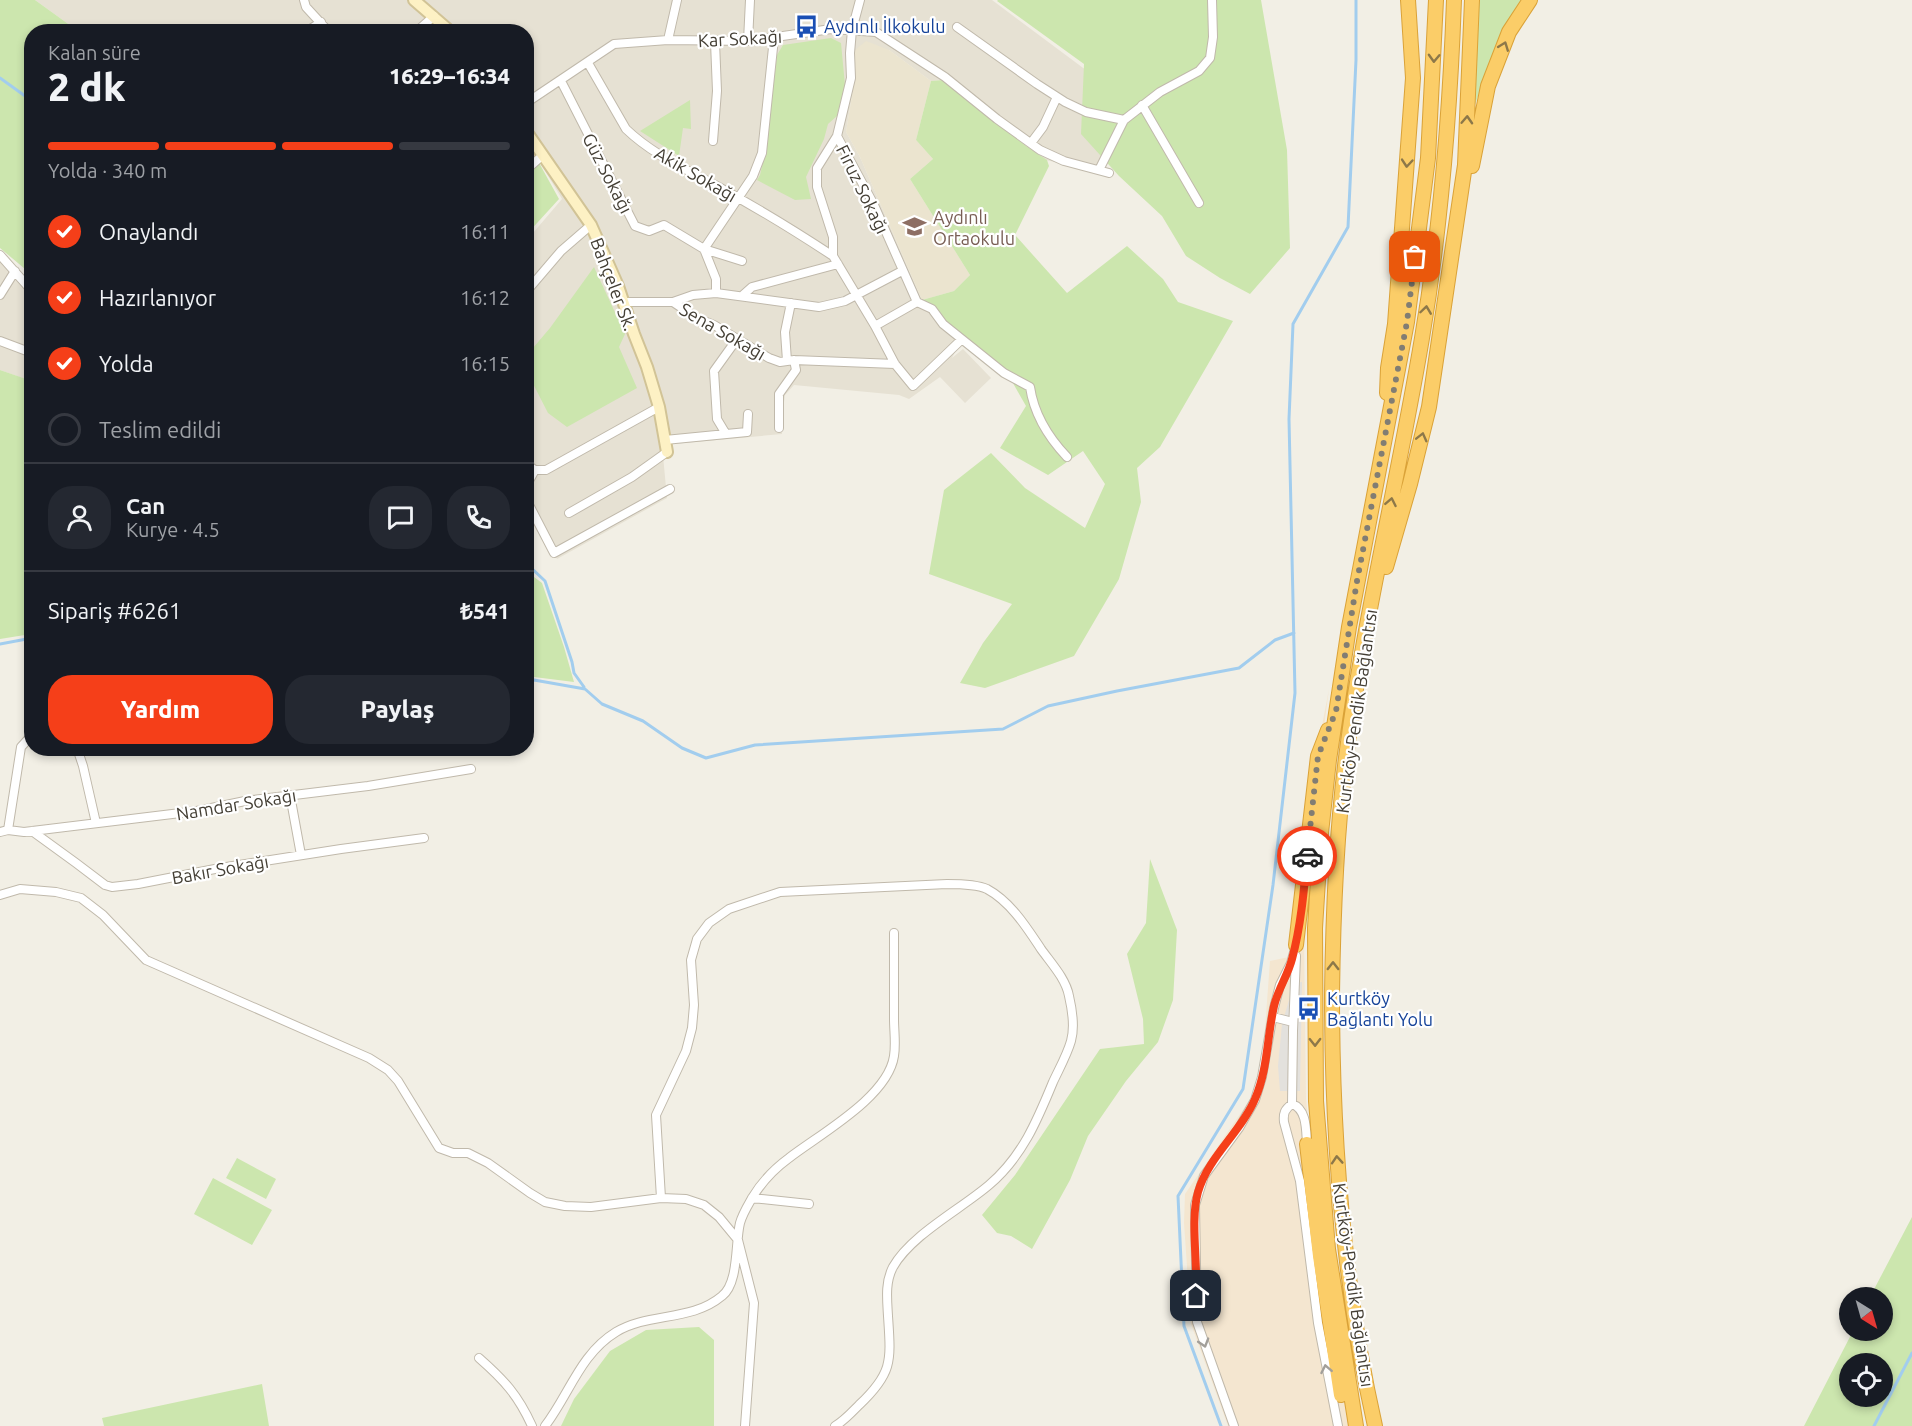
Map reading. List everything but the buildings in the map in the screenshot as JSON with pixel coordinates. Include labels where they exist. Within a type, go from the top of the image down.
[{"type":"highway","points":[[1408,0],[1413,78]]},
{"type":"highway","points":[[1384,443],[1388,368],[1395,324],[1413,78],[1416,0]]},
{"type":"highway","name":"Kurtköy-Pendik Bağlantısı","points":[[1356,1426],[1328,1249],[1316,1090],[1315,928],[1321,832],[1336,711],[1357,581],[1407,322],[1428,158],[1436,0]]},
{"type":"highway","name":"Kurtköy-Pendik Bağlantısı","points":[[1375,1426],[1343,1238],[1332,1050],[1333,920],[1346,753],[1365,635],[1415,378],[1439,216],[1449,106],[1454,0]]},
{"type":"highway","points":[[1365,635],[1389,557],[1429,407],[1465,165],[1472,0]]},
{"type":"highway","points":[[1454,244],[1488,86],[1509,32],[1530,0]]},
{"type":"highway","points":[[1296,945],[1318,756],[1336,711]]},
{"type":"highway","points":[[1307,1144],[1327,1312],[1348,1426]]},
{"type":"street","points":[[304,0],[306,7],[321,22],[318,24]]},
{"type":"street","points":[[414,0],[443,24]]},
{"type":"street","points":[[668,40],[677,0]]},
{"type":"street","points":[[748,40],[750,0]]},
{"type":"street","name":"Firuz Sokağı","points":[[860,0],[852,30],[851,78],[837,136],[874,205],[917,302]]},
{"type":"street","points":[[1099,170],[1124,120],[1160,92],[1199,71],[1210,58],[1213,37],[1212,0]]},
{"type":"street","points":[[425,24],[434,16]]},
{"type":"street","points":[[957,27],[1057,97],[1086,112],[1124,120]]},
{"type":"street","name":"Kar Sokağı","points":[[534,98],[614,44],[668,40],[715,42],[748,40],[831,29],[876,32],[945,77],[1040,150],[1064,161],[1109,173]]},
{"type":"street","points":[[716,293],[716,279],[704,249],[753,176],[762,153],[774,38]]},
{"type":"street","points":[[713,141],[717,91],[715,42]]},
{"type":"street","name":"Akik Sokağı","points":[[588,63],[626,129],[635,138],[666,159],[800,234],[836,260]]},
{"type":"street","name":"Güz Sokağı","points":[[561,81],[635,226],[649,231],[664,225],[704,249],[742,261]]},
{"type":"street","points":[[1031,143],[1043,127],[1057,97]]},
{"type":"street","points":[[1142,105],[1199,203]]},
{"type":"street","points":[[837,136],[817,168],[817,186],[832,237],[836,260],[895,364],[914,386],[962,340]]},
{"type":"street","name":"Bahçeler Sk.","points":[[534,142],[591,225],[618,286],[659,407],[667,452]]},
{"type":"street","points":[[534,163],[543,155]]},
{"type":"street","points":[[534,283],[561,251],[591,225]]},
{"type":"street","points":[[0,255],[24,282]]},
{"type":"street","points":[[743,296],[752,287],[836,260]]},
{"type":"street","points":[[0,295],[15,271]]},
{"type":"street","points":[[673,302],[716,293],[819,307],[845,301],[902,271]]},
{"type":"street","name":"Sena Sokağı","points":[[624,302],[673,302],[697,318],[780,362],[895,364]]},
{"type":"street","points":[[874,326],[917,302],[932,309],[943,324],[1004,374],[1030,387],[1032,401],[1051,440],[1067,457]]},
{"type":"street","points":[[779,428],[780,394],[796,370],[790,361],[785,332],[791,303]]},
{"type":"street","points":[[726,434],[717,418],[714,371],[737,339]]},
{"type":"street","points":[[0,341],[24,350]]},
{"type":"street","points":[[534,470],[546,470],[659,407]]},
{"type":"street","points":[[665,440],[747,432],[748,414]]},
{"type":"street","points":[[569,513],[632,477],[667,452]]},
{"type":"street","points":[[534,515],[554,554],[670,489]]},
{"type":"street","points":[[4,831],[21,747],[24,744]]},
{"type":"street","points":[[80,756],[96,823]]},
{"type":"street","name":"Namdar Sokağı","points":[[4,831],[32,831],[197,811],[245,801],[368,786],[471,769]]},
{"type":"street","points":[[290,795],[302,855]]},
{"type":"street","name":"Bakır Sokağı","points":[[32,831],[96,879],[112,887],[302,855],[424,838]]},
{"type":"street","points":[[661,1198],[656,1115],[686,1051],[692,1028],[694,1005],[691,960],[697,939],[709,923],[729,909],[780,892],[947,884],[985,888],[999,897],[1018,916],[1069,992],[1072,1039],[1032,1131],[1008,1167],[971,1200],[904,1251],[892,1268],[886,1290],[889,1347],[886,1373],[876,1389],[836,1426]]},
{"type":"street","points":[[0,895],[20,889],[56,892],[81,898],[103,915],[146,960],[369,1058],[388,1070],[398,1081],[439,1148],[453,1153],[468,1153],[488,1163],[545,1202],[565,1206],[591,1207],[661,1198],[686,1199],[704,1205],[720,1217],[738,1240],[754,1303],[745,1426]]},
{"type":"street","points":[[545,1426],[580,1368],[594,1351],[616,1332],[637,1323],[689,1314],[710,1305],[725,1294],[732,1283],[741,1221],[752,1198],[768,1177],[787,1160],[861,1106],[884,1081],[894,1057],[894,933]]},
{"type":"street","points":[[1234,1426],[1197,1322],[1195,1212],[1198,1191],[1204,1176],[1239,1128],[1255,1100],[1262,1077],[1280,985],[1291,963],[1296,945]]},
{"type":"street","points":[[1292,1104],[1296,945]]},
{"type":"street","points":[[1272,1017],[1293,1022]]},
{"type":"street","points":[[1292,1104],[1300,1107],[1302,1112],[1307,1144]]},
{"type":"street","points":[[1292,1104],[1283,1114],[1284,1122],[1300,1181],[1318,1323],[1338,1426]]},
{"type":"street","points":[[752,1198],[810,1204]]},
{"type":"street","points":[[1197,1286],[1216,1292]]},
{"type":"street","points":[[479,1358],[504,1380],[522,1404],[532,1426]]},
{"type":"shaded area","points":[[35,0],[992,0],[1106,85],[1114,140],[1098,172],[1046,160],[1024,146],[943,80],[931,81],[889,50],[855,50],[855,77],[846,132],[860,157],[922,300],[961,340],[952,358],[963,349],[991,378],[965,403],[940,377],[909,399],[899,395],[794,385],[785,395],[782,434],[662,445],[667,498],[557,559],[534,513],[534,232],[562,199],[539,161],[534,165],[534,24],[68,24]]},
{"type":"shaded area","points":[[866,41],[889,50],[931,81],[916,140],[933,159],[910,179],[970,275],[954,291],[922,300],[860,157],[846,132],[855,77],[855,50]]},
{"type":"shaded area","points":[[0,255],[15,273],[24,279],[24,379],[0,370]]},
{"type":"shaded area","points":[[1329,689],[1319,765],[1304,934],[1306,1099],[1322,1251],[1350,1426],[1228,1426],[1191,1324],[1184,1223],[1185,1194],[1249,1101],[1258,1083],[1263,1056],[1270,961],[1289,957],[1317,752]]},
{"type":"shaded area","points":[[1302,982],[1300,1091],[1280,1091],[1278,1066],[1282,1024],[1294,983]]},
{"type":"green space","points":[[0,0],[35,0],[68,24],[24,24],[24,268],[0,248]]},
{"type":"green space","points":[[998,0],[1261,0],[1287,150],[1290,248],[1250,294],[1186,256],[1162,216],[1119,176],[1081,134],[1084,64]]},
{"type":"green space","points":[[1478,0],[1522,0],[1502,30],[1473,110]]},
{"type":"green space","points":[[831,38],[841,43],[845,85],[837,116],[828,124],[824,139],[806,177],[811,199],[795,200],[757,180],[766,148],[777,55],[783,45]]},
{"type":"green space","points":[[943,80],[1047,160],[1049,166],[1015,235],[1067,293],[1127,246],[1163,279],[1178,302],[1233,321],[1160,447],[1137,468],[1141,502],[1119,579],[1074,656],[985,688],[960,683],[983,643],[1012,604],[929,574],[944,490],[991,453],[1025,488],[1085,528],[1105,484],[1083,451],[1048,475],[1000,448],[1026,406],[1005,369],[922,300],[954,291],[970,275],[910,179],[933,159],[916,140],[931,81]]},
{"type":"green space","points":[[690,100],[691,129],[683,128],[679,156],[640,131]]},
{"type":"green space","points":[[538,161],[559,199],[534,226],[534,165]]},
{"type":"green space","points":[[594,267],[625,334],[619,347],[637,388],[567,427],[548,413],[534,386],[534,347]]},
{"type":"green space","points":[[0,370],[24,378],[24,635],[0,639]]},
{"type":"green space","points":[[534,577],[542,583],[574,682],[534,677]]},
{"type":"green space","points":[[1150,859],[1177,930],[1173,1000],[1158,1042],[1126,1081],[1088,1136],[1070,1180],[1032,1249],[1011,1236],[997,1233],[982,1215],[1015,1175],[1100,1049],[1144,1044],[1143,1019],[1127,954],[1146,923]]},
{"type":"green space","points":[[237,1158],[276,1179],[266,1199],[226,1178]]},
{"type":"green space","points":[[213,1178],[272,1210],[252,1245],[194,1214]]},
{"type":"green space","points":[[1912,1217],[1912,1426],[1804,1426],[1839,1358],[1839,1407],[1893,1407],[1893,1353],[1842,1353],[1848,1341],[1893,1341],[1893,1287],[1875,1287]]},
{"type":"green space","points":[[699,1327],[714,1340],[714,1426],[561,1426],[574,1399],[610,1351],[646,1330]]},
{"type":"green space","points":[[262,1384],[269,1426],[104,1426],[102,1418]]},
{"type":"waterway","points":[[1221,1426],[1184,1326],[1178,1196],[1243,1089],[1273,885],[1295,693],[1289,419],[1293,324],[1348,227],[1356,60],[1356,0]]},
{"type":"waterway","points":[[0,78],[24,95]]},
{"type":"waterway","points":[[534,571],[545,581],[574,673],[584,687]]},
{"type":"waterway","points":[[534,680],[585,689],[602,704],[643,721],[682,748],[706,758],[755,745],[1003,729],[1048,706],[1239,668],[1275,640],[1294,633]]},
{"type":"waterway","points":[[0,644],[24,640]]},
{"type":"waterway","points":[[1874,1426],[1912,1353]]},
{"type":"way so far","points":[[1307,856],[1318,756],[1336,711],[1357,581],[1407,322],[1415,257]]},
{"type":"place","name":"Aydınlı İlkokulu","points":[[806,26]]},
{"type":"place","name":"Aydınlı Ortaokulu","points":[[915,227]]},
{"type":"place","name":"Kurtköy Bağlantı Yolu","points":[[1309,1008]]},
{"type":"route","points":[[1196,1296],[1195,1205],[1198,1191],[1204,1176],[1239,1128],[1255,1100],[1262,1077],[1280,985],[1291,963],[1296,945],[1307,856]]}]
